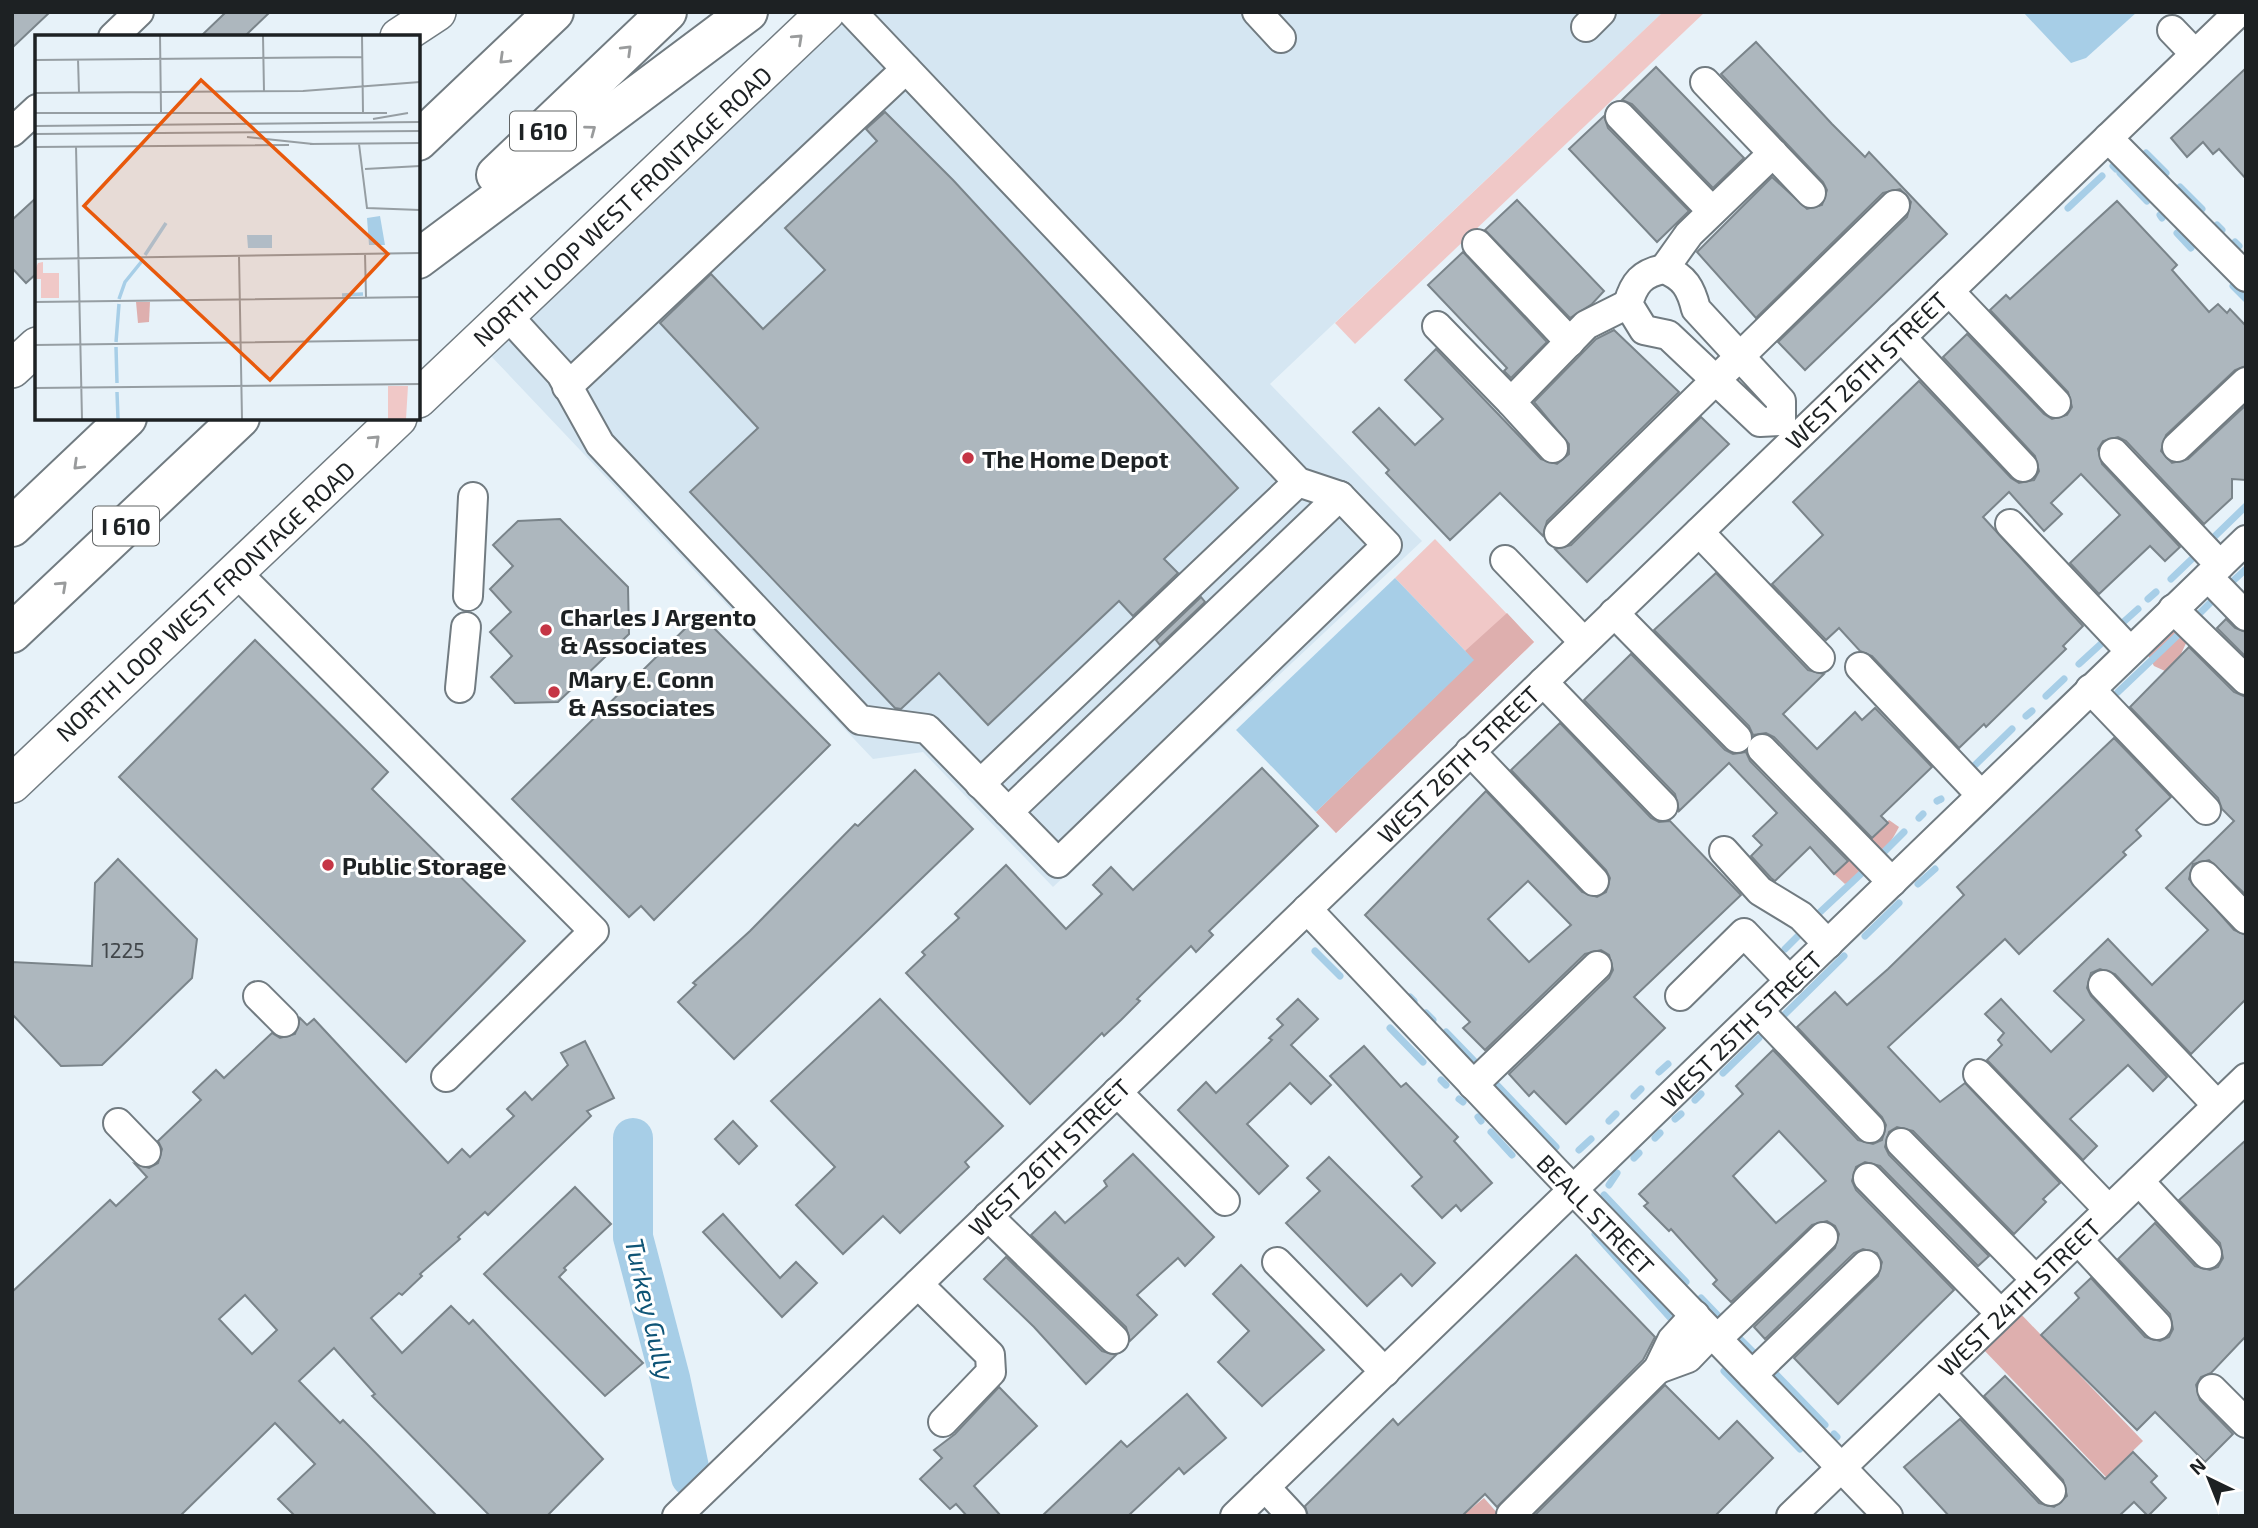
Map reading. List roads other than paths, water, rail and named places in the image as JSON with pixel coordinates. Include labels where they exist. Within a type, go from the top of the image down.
[{"type":"highway","points":[[420,139],[554,12]]},
{"type":"highway","name":"I 610","points":[[420,247],[667,12]]},
{"type":"highway","points":[[420,258],[748,12]]},
{"type":"highway","points":[[12,527],[125,420]]},
{"type":"highway","name":"I 610","points":[[12,633],[238,420]]},
{"type":"main road","points":[[402,35],[437,12]]},
{"type":"main road","name":"NORTH LOOP WEST FRONTAGE ROAD","points":[[420,397],[826,12]]},
{"type":"main road","points":[[12,369],[35,348]]},
{"type":"main road","name":"NORTH LOOP WEST FRONTAGE ROAD","points":[[12,784],[396,420]]},
{"type":"street","points":[[115,35],[139,12]]},
{"type":"street","points":[[507,315],[561,374],[600,444],[860,720],[927,729],[1058,863],[1387,545],[1340,496],[1298,482],[852,12]]},
{"type":"street","points":[[1256,12],[1281,38]]},
{"type":"street","name":"WEST 26TH STREET","points":[[677,1516],[1699,532],[1788,430],[1900,337],[2239,12]]},
{"type":"street","points":[[2172,30],[2195,54]]},
{"type":"street","points":[[567,387],[906,69]]},
{"type":"street","points":[[1705,82],[1811,193]]},
{"type":"street","points":[[12,132],[35,111]]},
{"type":"street","points":[[1620,116],[1712,211]]},
{"type":"street","points":[[2108,138],[2246,277]]},
{"type":"street","points":[[1664,269],[1689,234],[1773,153]]},
{"type":"street","points":[[1559,533],[1895,205]]},
{"type":"street","points":[[1477,244],[1570,342]]},
{"type":"street","points":[[1511,402],[1586,325],[1628,304],[1639,279],[1650,272],[1664,269],[1684,280],[1692,290],[1696,309],[1781,401],[1788,430],[1760,422],[1668,335],[1644,330],[1628,304]]},
{"type":"street","points":[[1949,290],[2056,403]]},
{"type":"street","points":[[1437,326],[1553,448]]},
{"type":"street","points":[[1900,337],[2023,467]]},
{"type":"street","points":[[2178,447],[2246,382]]},
{"type":"street","points":[[1747,411],[1770,389]]},
{"type":"street","points":[[2114,453],[2214,571],[2246,617]]},
{"type":"street","points":[[980,784],[1298,482]]},
{"type":"street","points":[[1008,811],[1340,496]]},
{"type":"street","points":[[468,596],[472,497]]},
{"type":"street","points":[[2010,524],[2130,651]]},
{"type":"street","points":[[1699,532],[1820,657]]},
{"type":"street","name":"WEST 25TH STREET","points":[[1235,1516],[2246,540]]},
{"type":"street","points":[[1505,561],[1584,642]]},
{"type":"street","points":[[236,572],[594,931],[446,1077]]},
{"type":"street","points":[[2173,609],[2246,680]]},
{"type":"street","points":[[1614,614],[1892,882]]},
{"type":"street","points":[[460,688],[466,627]]},
{"type":"street","points":[[1860,667],[1981,796]]},
{"type":"street","points":[[1543,682],[1663,806]]},
{"type":"street","points":[[2090,690],[2206,810]]},
{"type":"street","points":[[1471,751],[1594,881]]},
{"type":"street","points":[[1724,851],[1760,891],[1798,914],[1828,944]]},
{"type":"street","points":[[2206,876],[2246,919]]},
{"type":"street","name":"BEALL STREET","points":[[1307,909],[1574,1191],[1888,1516]]},
{"type":"street","points":[[1680,996],[1744,933],[1790,981]]},
{"type":"street","points":[[1473,1085],[1597,966]]},
{"type":"street","points":[[2103,985],[2217,1105]]},
{"type":"street","points":[[258,996],[284,1022]]},
{"type":"street","points":[[1759,1011],[1870,1128]]},
{"type":"street","points":[[1978,1074],[2109,1210]]},
{"type":"street","name":"WEST 24TH STREET","points":[[1791,1516],[2246,1078]]},
{"type":"street","points":[[1117,1092],[1225,1201]]},
{"type":"street","points":[[118,1123],[146,1152]]},
{"type":"street","points":[[1901,1143],[2035,1279]]},
{"type":"street","points":[[1868,1178],[2000,1313]]},
{"type":"street","points":[[2139,1181],[2207,1254]]},
{"type":"street","points":[[988,1216],[1114,1339]]},
{"type":"street","points":[[1511,1515],[1658,1369],[1688,1358],[1708,1329],[1823,1237]]},
{"type":"street","points":[[2077,1240],[2157,1325]]},
{"type":"street","points":[[1277,1262],[1385,1372]]},
{"type":"street","points":[[1752,1375],[1866,1265]]},
{"type":"street","points":[[918,1284],[990,1356],[992,1362],[991,1372],[943,1422]]},
{"type":"street","points":[[1940,1373],[2050,1491]]},
{"type":"street","points":[[2212,1389],[2246,1423]]},
{"type":"street","points":[[1265,1488],[1293,1516]]},
{"type":"water","points":[[2023,12],[2137,12],[2086,58],[2071,63]]},
{"type":"water","points":[[1395,578],[1474,660],[1316,812],[1236,730]]},
{"type":"waterway","points":[[2146,153],[2166,173]]},
{"type":"waterway","points":[[2113,166],[2116,169]]},
{"type":"waterway","points":[[2120,173],[2147,201]]},
{"type":"waterway","points":[[2068,208],[2102,176]]},
{"type":"waterway","points":[[2180,187],[2202,209]]},
{"type":"waterway","points":[[2217,225],[2222,230]]},
{"type":"waterway","points":[[2177,233],[2191,248]]},
{"type":"waterway","points":[[2235,242],[2239,246]]},
{"type":"waterway","points":[[2233,286],[2246,299]]},
{"type":"waterway","points":[[2212,539],[2246,506]]},
{"type":"waterway","points":[[2171,579],[2195,556]]},
{"type":"waterway","points":[[2234,580],[2246,569]]},
{"type":"waterway","points":[[2148,599],[2156,592]]},
{"type":"waterway","points":[[2198,615],[2215,598]]},
{"type":"waterway","points":[[2119,626],[2138,609]]},
{"type":"waterway","points":[[2118,692],[2180,633]]},
{"type":"waterway","points":[[2079,664],[2103,642]]},
{"type":"waterway","points":[[2046,696],[2064,679]]},
{"type":"waterway","points":[[2026,716],[2032,711]]},
{"type":"waterway","points":[[1973,767],[2012,729]]},
{"type":"waterway","points":[[1937,801],[1941,799]]},
{"type":"waterway","points":[[1919,818],[1923,814]]},
{"type":"waterway","points":[[1881,855],[1904,832]]},
{"type":"waterway","points":[[1918,884],[1935,869]]},
{"type":"waterway","points":[[1818,914],[1863,872]]},
{"type":"waterway","points":[[1865,936],[1899,903]]},
{"type":"waterway","points":[[1785,949],[1803,931]]},
{"type":"waterway","points":[[1315,951],[1340,976]]},
{"type":"waterway","points":[[1784,1015],[1844,956]]},
{"type":"waterway","points":[[1410,997],[1414,1001]]},
{"type":"waterway","points":[[1426,1013],[1433,1020]]},
{"type":"waterway","points":[[1390,1028],[1423,1062]]},
{"type":"waterway","points":[[1446,1032],[1476,1063]]},
{"type":"waterway","points":[[1723,1073],[1759,1038]]},
{"type":"waterway","points":[[1659,1072],[1668,1064]]},
{"type":"waterway","points":[[1441,1080],[1446,1085]]},
{"type":"waterway","points":[[1495,1083],[1556,1147]]},
{"type":"waterway","points":[[1634,1096],[1641,1089]]},
{"type":"waterway","points":[[1695,1100],[1701,1094]]},
{"type":"waterway","points":[[1459,1099],[1463,1102]]},
{"type":"waterway","points":[[1609,1121],[1616,1114]]},
{"type":"waterway","points":[[1675,1119],[1681,1114]]},
{"type":"waterway","points":[[1478,1117],[1481,1121]]},
{"type":"waterway","points":[[1491,1132],[1512,1155]]},
{"type":"waterway","points":[[1655,1138],[1660,1133]]},
{"type":"waterway","name":"Turkey Gully","points":[[633,1138],[633,1237],[670,1378],[691,1477]]},
{"type":"waterway","points":[[1579,1150],[1591,1139]]},
{"type":"waterway","points":[[1634,1158],[1639,1153]]},
{"type":"waterway","points":[[1609,1185],[1617,1173]]},
{"type":"waterway","points":[[1604,1195],[1686,1282]]},
{"type":"waterway","points":[[1595,1234],[1674,1322]]},
{"type":"waterway","points":[[1701,1298],[1724,1322]]},
{"type":"waterway","points":[[1737,1336],[1754,1353]]},
{"type":"waterway","points":[[1770,1368],[1825,1425]]},
{"type":"waterway","points":[[1724,1371],[1800,1449]]},
{"type":"waterway","points":[[1834,1434],[1837,1437]]},
{"type":"place","name":"The Home Depot","points":[[968,458]]},
{"type":"place","name":"Charles J Argento & Associates","points":[[546,630]]},
{"type":"place","name":"Mary E. Conn & Associates","points":[[554,692]]},
{"type":"place","name":"Public Storage","points":[[328,865]]}]
